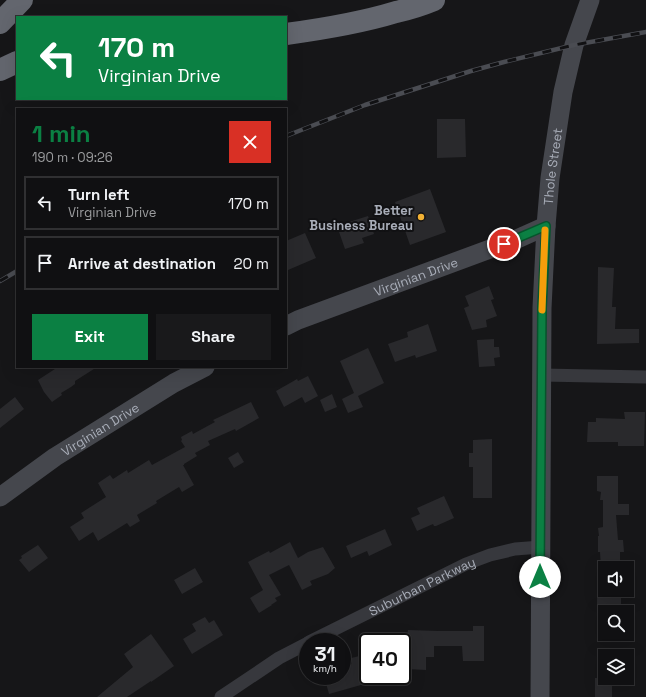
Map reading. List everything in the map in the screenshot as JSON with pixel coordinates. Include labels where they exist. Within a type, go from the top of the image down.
[{"type":"highway","points":[[0,23],[22,0]]},
{"type":"highway","points":[[287,34],[376,18],[434,0]]},
{"type":"highway","points":[[0,70],[16,62]]},
{"type":"street","name":"Thole Street","points":[[540,697],[542,308],[546,226],[550,178],[563,92],[574,45],[590,0]]},
{"type":"street","name":"Virginian Drive","points":[[287,326],[298,320],[517,239],[546,226]]},
{"type":"street","name":"Virginian Drive","points":[[0,497],[55,457],[174,383],[203,368]]},
{"type":"street","points":[[542,375],[646,377]]},
{"type":"street","name":"Suburban Parkway","points":[[327,633],[466,564],[490,555],[515,549],[541,547]]},
{"type":"street","name":"Suburban Parkway","points":[[222,697],[241,691],[279,658],[299,647]]},
{"type":"building","points":[[437,119],[465,119],[466,157],[437,158]]},
{"type":"building","points":[[430,189],[446,232],[410,245],[395,202]]},
{"type":"building","points":[[368,216],[374,234],[362,238],[364,243],[345,249],[339,232],[351,228],[349,222]]},
{"type":"building","points":[[305,233],[316,258],[287,270],[287,241]]},
{"type":"building","points":[[598,267],[614,268],[612,307],[616,307],[615,329],[639,329],[639,343],[597,344]]},
{"type":"building","points":[[489,286],[494,299],[491,300],[497,316],[486,320],[487,327],[472,330],[464,308],[469,306],[465,296]]},
{"type":"building","points":[[428,324],[437,351],[416,358],[415,355],[395,362],[388,344],[408,337],[407,332]]},
{"type":"building","points":[[494,339],[494,347],[499,347],[500,357],[494,358],[495,366],[479,367],[477,340]]},
{"type":"building","points":[[368,348],[384,383],[358,396],[363,407],[348,413],[342,399],[354,393],[340,361]]},
{"type":"building","points":[[56,368],[95,368],[75,381],[75,384],[61,393],[62,395],[52,402],[44,392],[38,380]]},
{"type":"building","points":[[308,376],[318,396],[305,403],[302,397],[284,407],[276,391],[297,379],[298,381]]},
{"type":"building","points":[[332,394],[337,407],[325,412],[320,400]]},
{"type":"building","points":[[15,397],[24,409],[0,428],[0,409]]},
{"type":"building","points":[[251,402],[259,418],[236,431],[235,429],[208,441],[210,445],[195,453],[197,456],[183,465],[194,485],[182,492],[179,487],[156,501],[157,503],[137,515],[140,521],[130,527],[127,523],[98,541],[93,532],[79,541],[70,527],[84,518],[81,513],[106,497],[98,483],[110,475],[113,479],[127,470],[128,473],[149,460],[152,465],[185,447],[181,441],[181,437],[192,431],[193,434],[215,422],[213,420]]},
{"type":"building","points":[[624,412],[645,412],[644,446],[618,446],[618,442],[587,442],[588,422],[596,422],[596,418],[625,419]]},
{"type":"building","points":[[492,439],[492,498],[473,498],[473,467],[469,467],[469,453],[473,453],[473,440]]},
{"type":"building","points":[[238,452],[244,462],[234,468],[228,458]]},
{"type":"building","points":[[597,476],[618,476],[618,504],[629,504],[629,515],[616,515],[618,540],[623,540],[624,552],[620,552],[620,561],[601,561],[600,552],[598,552],[598,528],[603,527],[603,500],[600,500],[601,492],[597,491]]},
{"type":"building","points":[[444,496],[454,518],[436,526],[433,524],[417,531],[411,518],[420,514],[417,508]]},
{"type":"building","points":[[385,529],[392,545],[369,556],[367,551],[351,558],[346,546]]},
{"type":"building","points":[[290,542],[298,558],[308,552],[323,547],[335,568],[328,574],[310,581],[312,585],[302,590],[289,565],[269,575],[281,595],[275,598],[277,601],[259,613],[250,598],[263,590],[248,562],[269,551],[270,553]]},
{"type":"building","points":[[38,545],[48,558],[29,572],[19,560],[22,558],[21,556]]},
{"type":"building","points":[[195,568],[203,582],[182,594],[174,580]]},
{"type":"building","points":[[597,590],[598,597],[621,597],[621,605],[597,604]]},
{"type":"building","points":[[205,617],[209,623],[214,620],[223,635],[192,654],[183,639],[196,631],[192,624]]},
{"type":"building","points":[[473,626],[484,626],[484,661],[463,661],[462,646],[434,646],[434,657],[426,657],[426,670],[411,669],[411,633],[408,633],[408,630],[473,631]]},
{"type":"building","points":[[151,634],[174,666],[127,697],[97,697],[133,667],[124,654]]},
{"type":"building","points":[[359,656],[359,685],[361,685],[329,694],[326,685],[351,685],[351,658]]},
{"type":"building","points":[[595,678],[598,678],[598,685],[612,685],[612,697],[595,697]]},
{"type":"railway","points":[[287,136],[365,105],[471,71],[574,45],[646,32]]},
{"type":"railway","points":[[0,281],[16,272]]},
{"type":"slow traffic","points":[[542,310],[545,230]]},
{"type":"place","name":"Better Business Bureau","points":[[421,217]]},
{"type":"route","points":[[504,244],[546,226],[542,308],[540,577]]}]
